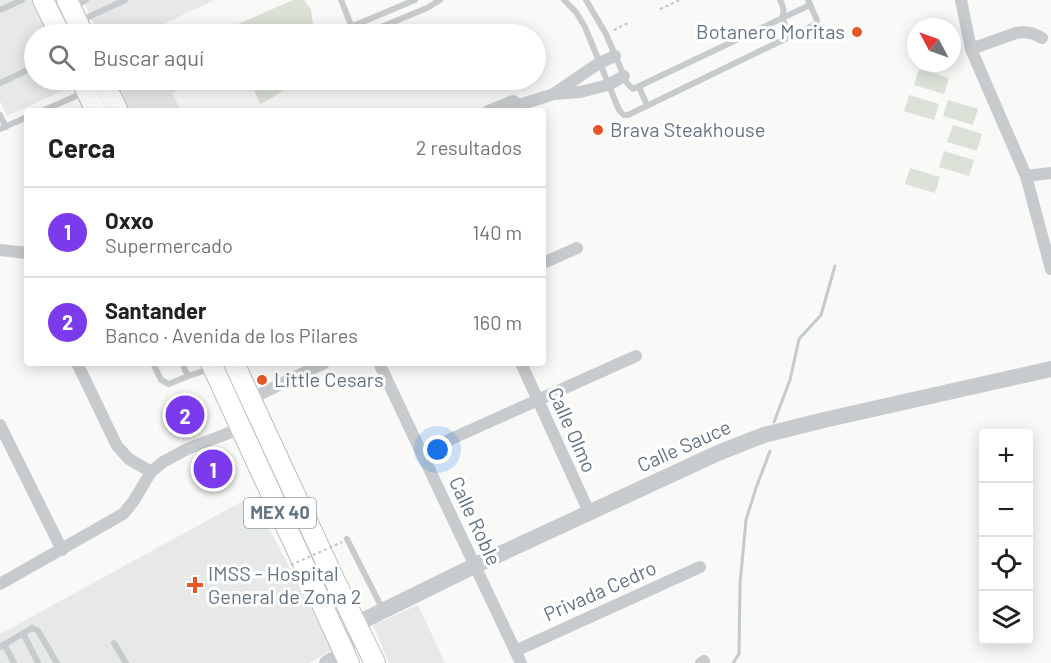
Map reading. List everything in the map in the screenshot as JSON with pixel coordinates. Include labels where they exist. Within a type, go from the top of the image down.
[{"type":"main road","points":[[43,0],[55,24]]},
{"type":"main road","points":[[86,90],[95,108]]},
{"type":"main road","points":[[109,90],[117,108]]},
{"type":"main road","name":"MEX 40","points":[[212,366],[242,428],[340,660]]},
{"type":"main road","name":"MEX 40","points":[[235,366],[356,624],[370,661]]},
{"type":"street","points":[[961,0],[971,49],[1026,176],[1051,269]]},
{"type":"street","points":[[971,49],[1016,33],[1030,32],[1042,38]]},
{"type":"street","points":[[496,108],[513,101],[518,108],[555,94],[599,63],[615,56]]},
{"type":"street","points":[[555,94],[580,92],[608,85],[624,76]]},
{"type":"street","points":[[1026,176],[1051,173]]},
{"type":"street","points":[[546,263],[577,248]]},
{"type":"street","points":[[0,250],[24,253]]},
{"type":"street","points":[[422,452],[636,356]]},
{"type":"street","points":[[78,366],[117,446],[129,459],[151,472]]},
{"type":"street","points":[[250,399],[318,366]]},
{"type":"street","name":"Calle Roble","points":[[380,366],[520,663]]},
{"type":"street","name":"Calle Olmo","points":[[522,366],[589,513]]},
{"type":"street","name":"Calle Sauce","points":[[356,624],[474,566],[718,453],[764,435],[1051,369]]},
{"type":"street","points":[[0,584],[123,514],[139,494],[151,472],[171,456],[242,428]]},
{"type":"street","points":[[1,431],[62,550]]},
{"type":"street","name":"Privada Cedro","points":[[515,651],[700,567]]},
{"type":"street","points":[[340,660],[356,624]]},
{"type":"lane","points":[[0,10],[22,0]]},
{"type":"lane","points":[[75,10],[125,0]]},
{"type":"lane","points":[[341,0],[351,24]]},
{"type":"lane","points":[[357,24],[415,0]]},
{"type":"lane","points":[[388,24],[440,0]]},
{"type":"lane","points":[[564,0],[576,12],[585,27],[619,110],[624,115],[791,37],[816,24],[817,20],[809,2],[776,22],[633,88],[624,76],[606,34],[586,0],[576,12]]},
{"type":"lane","points":[[780,0],[784,13],[782,18],[791,37]]},
{"type":"lane","points":[[0,83],[24,72]]},
{"type":"lane","points":[[639,87],[646,105]]},
{"type":"lane","points":[[47,108],[77,90]]},
{"type":"lane","points":[[0,115],[3,128],[24,118]]},
{"type":"lane","points":[[154,366],[161,380],[166,384],[212,366]]},
{"type":"lane","points":[[183,366],[188,376]]},
{"type":"lane","points":[[344,541],[383,610]]},
{"type":"lane","points":[[14,663],[2,646],[32,628],[38,631],[57,663]]},
{"type":"lane","points":[[23,633],[38,663]]},
{"type":"lane","points":[[114,643],[126,663]]},
{"type":"path","points":[[660,9],[680,0]]},
{"type":"path","points":[[606,34],[630,22]]},
{"type":"path","points":[[291,565],[344,541]]},
{"type":"shaded area","points":[[0,0],[34,0],[45,24],[24,24],[24,90],[64,90],[7,116],[0,101]]},
{"type":"shaded area","points":[[83,0],[215,0],[164,24],[94,24]]},
{"type":"shaded area","points":[[293,0],[304,0],[311,9],[313,24],[238,24]]},
{"type":"shaded area","points":[[918,72],[929,72],[949,78],[944,94],[914,85]]},
{"type":"shaded area","points":[[121,90],[179,90],[172,93],[180,108],[129,108]]},
{"type":"shaded area","points":[[254,90],[283,90],[279,93],[260,104]]},
{"type":"shaded area","points":[[909,95],[939,104],[934,120],[904,111]]},
{"type":"shaded area","points":[[948,100],[978,109],[973,125],[943,116]]},
{"type":"shaded area","points":[[953,125],[982,134],[977,151],[947,142]]},
{"type":"shaded area","points":[[944,151],[974,160],[969,176],[939,167]]},
{"type":"shaded area","points":[[910,168],[940,177],[935,193],[905,184]]},
{"type":"shaded area","name":"IMSS - Hospital General de Zona 2","points":[[252,496],[333,650],[309,663],[0,663],[0,634]]},
{"type":"shaded area","points":[[418,605],[445,663],[389,663],[373,625]]},
{"type":"waterway","points":[[774,422],[790,380],[799,339],[821,315],[835,266]]},
{"type":"waterway","points":[[733,663],[739,654],[740,584],[746,520],[770,451]]},
{"type":"place","name":"Botanero Moritas","points":[[857,32]]},
{"type":"place","name":"Brava Steakhouse","points":[[598,130]]},
{"type":"place","name":"Little Cesars","points":[[262,380]]},
{"type":"place","name":"Santander","points":[[185,415]]},
{"type":"place","name":"Oxxo","points":[[213,469]]},
{"type":"place","name":"IMSS - Hospital General de Zona 2","points":[[195,585]]}]
